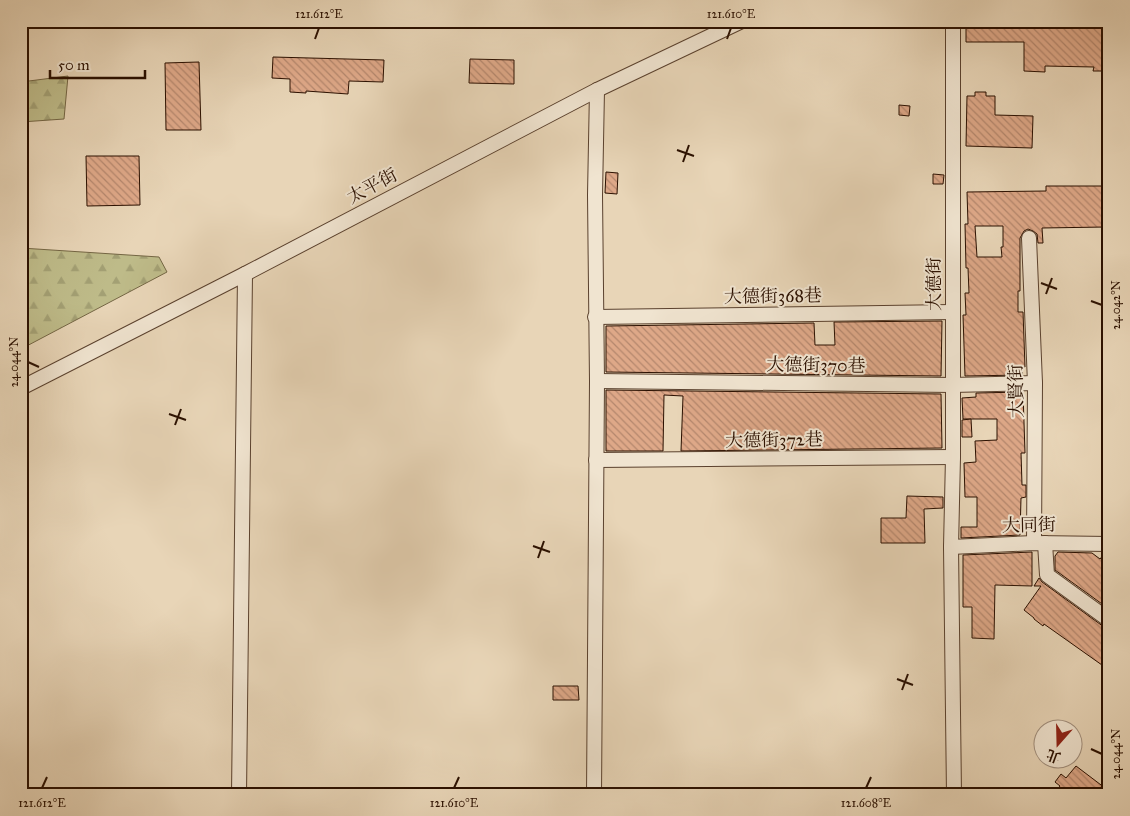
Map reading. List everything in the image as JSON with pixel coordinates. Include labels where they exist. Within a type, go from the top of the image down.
[{"type":"street","name":"太平街","points":[[21,388],[245,274],[597,90],[742,21]]},
{"type":"street","name":"大德街","points":[[952,21],[953,457],[951,547],[954,795]]},
{"type":"street","points":[[594,795],[597,381],[595,195],[597,90]]},
{"type":"street","name":"大賢街","points":[[1029,238],[1040,543],[1047,576],[1109,620]]},
{"type":"street","points":[[238,795],[245,274]]},
{"type":"street","name":"大德街368巷","points":[[595,317],[952,312]]},
{"type":"street","name":"大德街370巷","points":[[597,381],[952,386],[1035,383]]},
{"type":"street","name":"大德街372巷","points":[[596,460],[953,457]]},
{"type":"street","name":"大同街","points":[[951,547],[1040,543],[1109,544]]},
{"type":"green space","points":[[68,76],[64,119],[21,122],[21,82]]},
{"type":"green space","points":[[21,248],[159,257],[167,272],[21,349]]},
{"type":"building","points":[[966,21],[1109,21],[1109,71],[1093,71],[1094,67],[1045,66],[1045,72],[1024,71],[1024,42],[966,42]]},
{"type":"building","points":[[273,57],[384,60],[383,82],[349,81],[348,94],[306,91],[306,93],[290,92],[290,79],[272,78]]},
{"type":"building","points":[[470,59],[514,60],[514,84],[469,83]]},
{"type":"building","points":[[199,62],[201,130],[166,130],[165,63]]},
{"type":"building","points":[[975,92],[986,92],[986,96],[995,96],[995,115],[1033,116],[1032,148],[966,146],[967,96],[975,96]]},
{"type":"building","points":[[899,105],[910,106],[909,116],[899,115]]},
{"type":"building","points":[[86,156],[139,156],[140,205],[87,206]]},
{"type":"building","points":[[606,172],[618,173],[617,194],[605,193]]},
{"type":"building","points":[[933,174],[944,175],[943,184],[933,184]]},
{"type":"building","points":[[1046,186],[1105,186],[1105,190],[1109,190],[1109,224],[1105,224],[1105,227],[1042,228],[1043,243],[1038,243],[1037,234],[1033,231],[1028,229],[1024,231],[1020,238],[1020,291],[1018,291],[1018,312],[1023,312],[1025,367],[1022,367],[1022,375],[965,376],[963,315],[966,315],[965,293],[969,293],[968,268],[966,268],[965,224],[968,224],[967,192],[1046,191]],"holes":[[[975,226],[1003,226],[1002,257],[977,257]]]},
{"type":"building","points":[[942,321],[941,376],[606,372],[606,326],[814,323],[815,345],[835,345],[834,322]]},
{"type":"building","points":[[606,390],[941,394],[942,448],[681,451],[683,396],[664,395],[663,451],[606,451]]},
{"type":"building","points":[[1023,392],[1025,453],[1021,453],[1022,485],[1026,485],[1026,497],[1021,498],[1020,535],[961,538],[961,527],[977,527],[977,497],[965,497],[964,463],[976,462],[975,441],[997,440],[997,419],[963,419],[962,398],[976,397],[976,393]]},
{"type":"building","points":[[971,419],[972,437],[962,437],[962,420]]},
{"type":"building","points":[[907,496],[943,497],[943,508],[924,509],[925,543],[881,543],[881,518],[906,518]]},
{"type":"building","points":[[1043,516],[1053,517],[1053,526],[1043,526]]},
{"type":"building","points":[[1032,552],[1032,586],[995,585],[994,639],[972,638],[972,607],[963,607],[963,555]]},
{"type":"building","points":[[1058,552],[1092,553],[1100,559],[1105,553],[1109,553],[1109,609],[1055,570],[1055,556]]},
{"type":"building","points":[[1039,578],[1109,629],[1109,670],[1044,624],[1043,626],[1024,610],[1041,586],[1034,586]]},
{"type":"building","points":[[553,686],[578,686],[579,700],[553,700]]},
{"type":"building","points":[[1074,768],[1079,768],[1109,791],[1109,795],[1053,795],[1060,786],[1055,782],[1061,774],[1066,778]]}]
